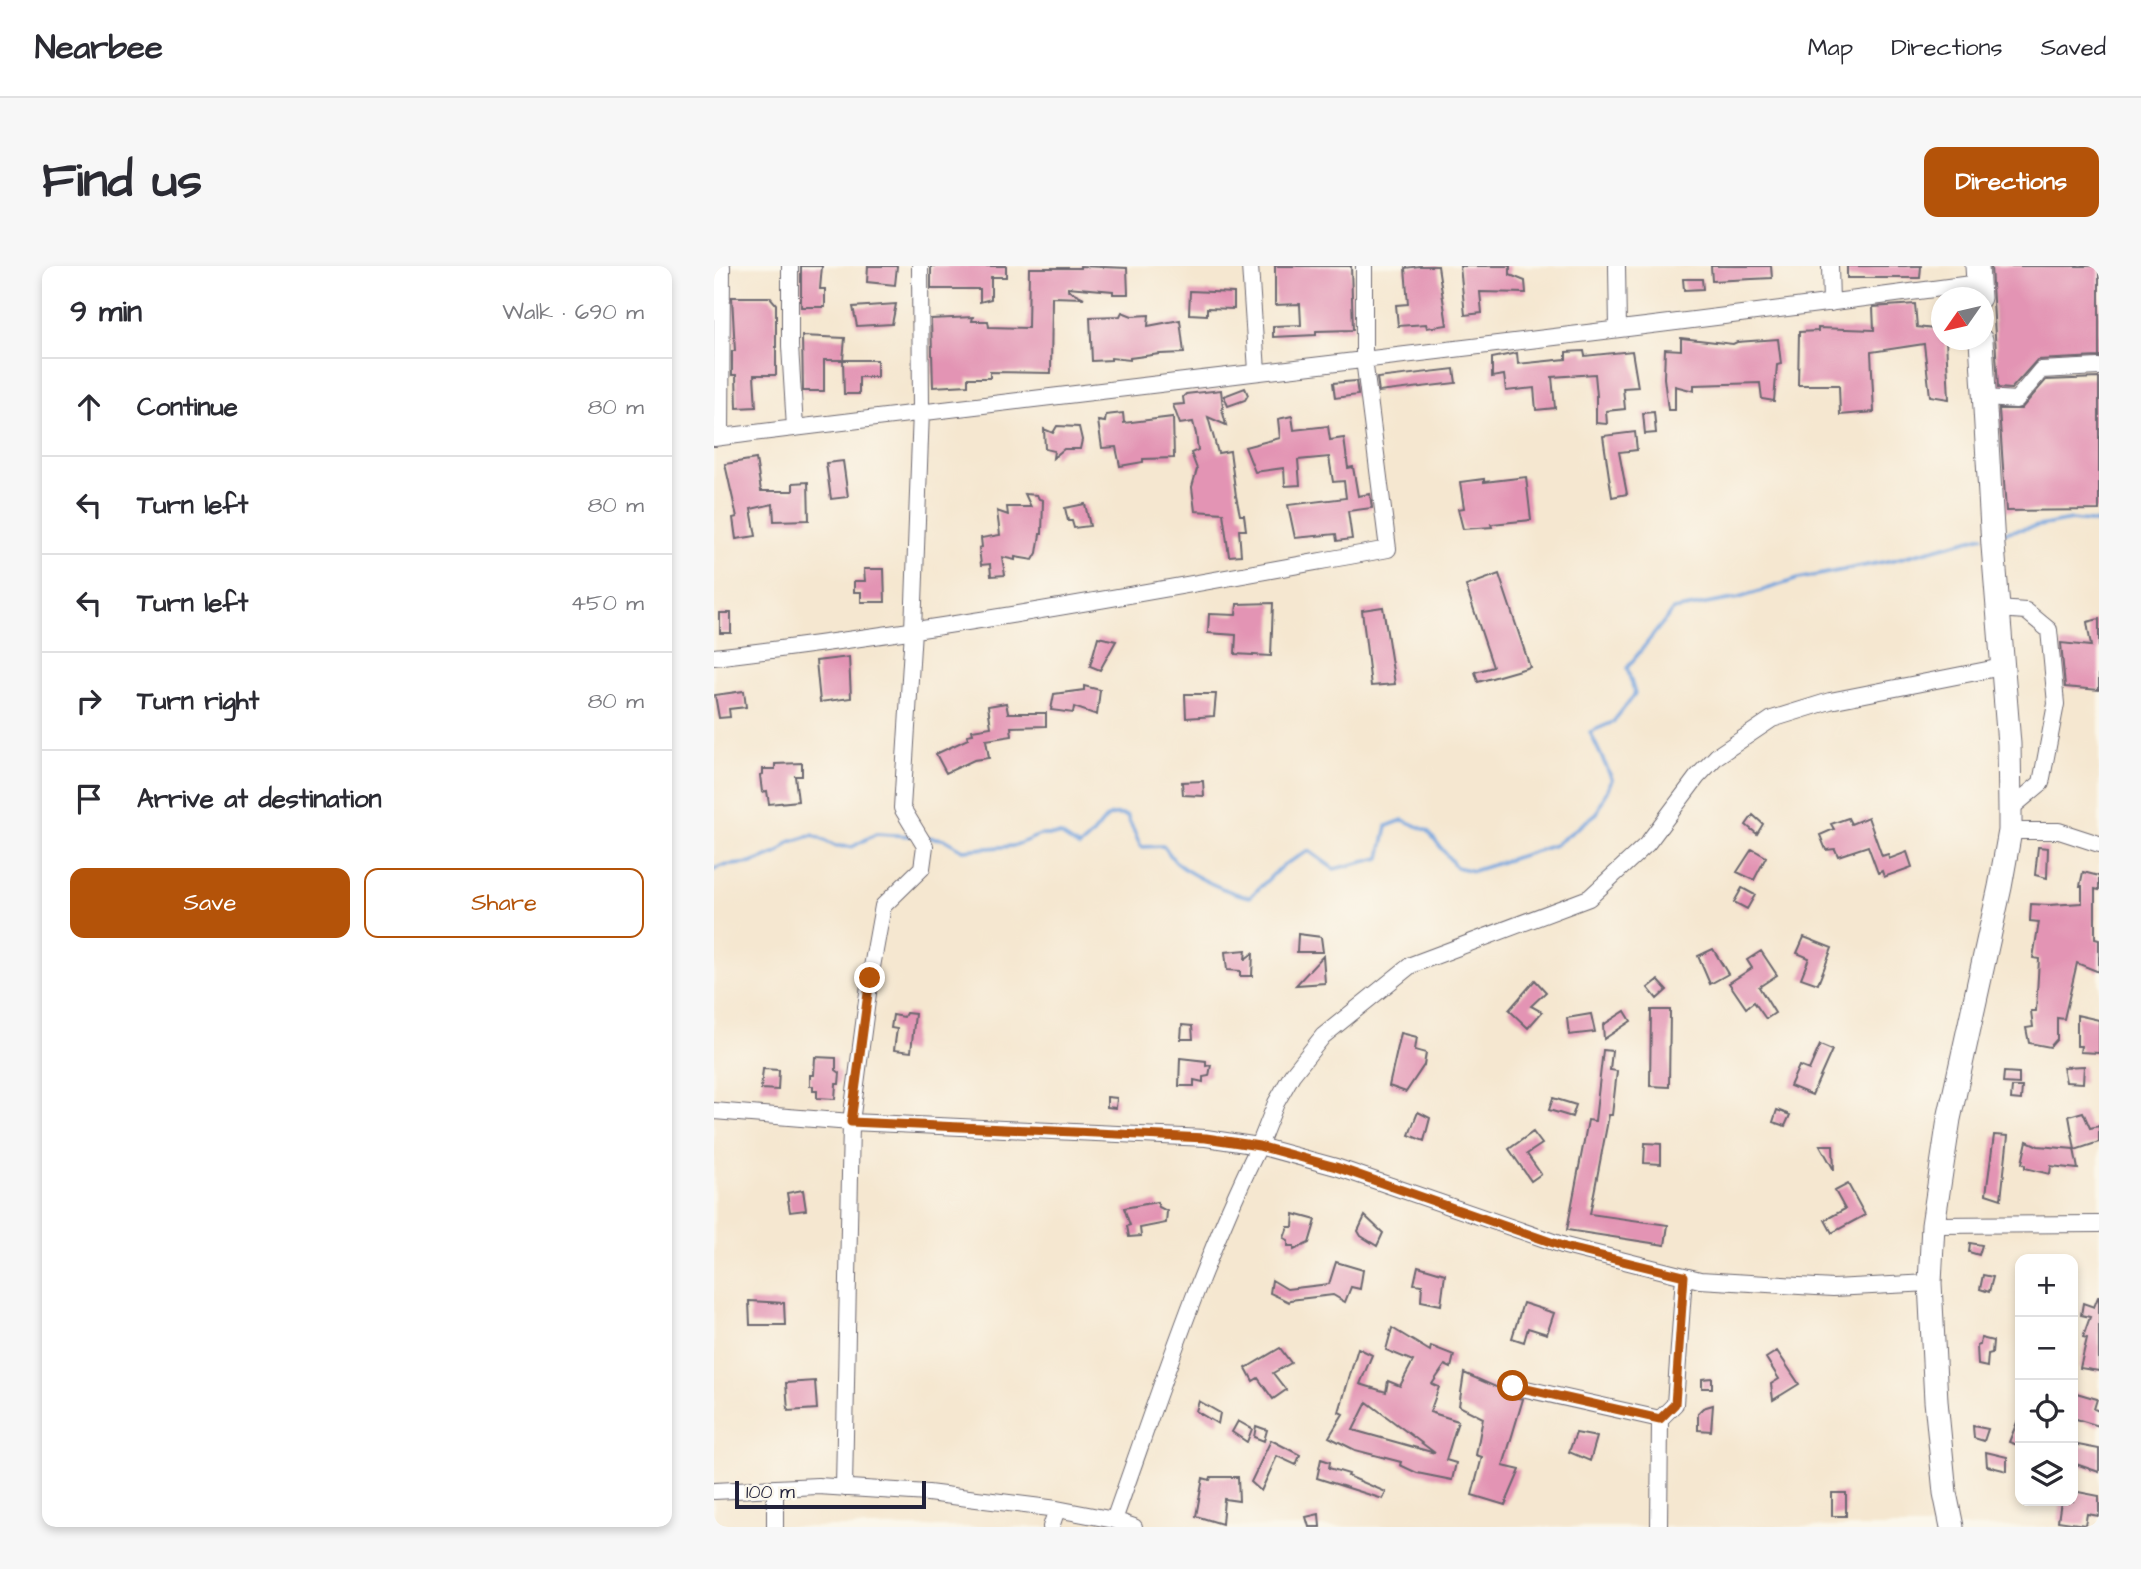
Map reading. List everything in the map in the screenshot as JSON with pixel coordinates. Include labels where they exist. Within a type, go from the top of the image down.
[{"type":"highway","points":[[1952,1527],[1945,1493],[1936,1401],[1930,1283],[1933,1224],[1949,1119],[2000,887],[2010,820],[2009,744],[1982,350]]},
{"type":"street","points":[[722,266],[717,321],[718,437],[1831,303],[1978,282]]},
{"type":"street","points":[[790,266],[790,345],[795,428]]},
{"type":"street","points":[[844,1488],[851,1122],[870,978],[883,906],[922,868],[925,846],[902,808],[913,630],[921,411],[920,266]]},
{"type":"street","points":[[1250,266],[1257,372]]},
{"type":"street","points":[[714,657],[913,630],[1388,549],[1364,359],[1364,266]]},
{"type":"street","points":[[1617,266],[1618,329]]},
{"type":"street","points":[[1830,266],[1831,303]]},
{"type":"street","points":[[1985,398],[2016,400],[2041,370],[2099,367]]},
{"type":"street","points":[[1998,609],[2026,611],[2049,630],[2056,705],[2040,783],[2010,820],[2059,831],[2099,844]]},
{"type":"street","points":[[1115,1520],[1223,1224],[1276,1103],[1292,1075],[1323,1036],[1411,965],[1589,898],[1647,844],[1697,777],[1717,756],[1772,719],[1830,701],[2002,667]]},
{"type":"street","points":[[714,1111],[851,1122],[1206,1138],[1259,1146],[1336,1167],[1565,1247],[1700,1280],[1833,1288],[1930,1283]]},
{"type":"street","points":[[1933,1224],[2099,1224]]},
{"type":"street","points":[[1659,1527],[1660,1419],[1675,1404],[1684,1276]]},
{"type":"street","points":[[1513,1386],[1660,1419]]},
{"type":"street","points":[[714,1491],[818,1486],[928,1493],[1057,1509],[1115,1520],[1134,1527]]},
{"type":"street","points":[[775,1488],[775,1527]]},
{"type":"street","points":[[1051,1527],[1057,1509]]},
{"type":"building","points":[[801,266],[822,266],[820,289],[825,289],[825,307],[801,307]]},
{"type":"building","points":[[868,266],[897,266],[895,285],[867,282]]},
{"type":"building","points":[[931,266],[1006,266],[1006,277],[991,277],[991,299],[980,302],[980,289],[931,289]]},
{"type":"building","points":[[1275,266],[1351,266],[1353,330],[1316,331],[1316,335],[1273,337],[1273,326],[1301,325],[1300,304],[1275,305]]},
{"type":"building","points":[[1438,266],[1447,325],[1427,328],[1426,324],[1398,326],[1396,305],[1408,304],[1405,268]]},
{"type":"building","points":[[1460,266],[1510,266],[1510,275],[1525,281],[1526,293],[1480,292],[1482,313],[1465,315]]},
{"type":"building","points":[[1711,266],[1771,266],[1772,278],[1712,281]]},
{"type":"building","points":[[1847,266],[1921,266],[1920,278],[1847,278]]},
{"type":"building","points":[[1991,266],[2099,266],[2099,357],[2037,360],[2011,389],[1998,388]]},
{"type":"building","points":[[1029,268],[1127,268],[1128,294],[1068,287],[1068,290],[1084,298],[1052,297],[1051,373],[990,372],[990,378],[968,378],[968,385],[933,387],[931,319],[973,317],[972,321],[988,321],[989,327],[1028,328]]},
{"type":"building","points":[[1683,279],[1702,279],[1703,289],[1684,290]]},
{"type":"building","points":[[1190,291],[1234,293],[1234,309],[1207,308],[1207,315],[1189,314]]},
{"type":"building","points":[[732,297],[770,297],[776,304],[776,375],[754,375],[756,407],[737,408],[736,375],[732,375],[732,351],[735,351]]},
{"type":"building","points":[[896,304],[892,324],[857,326],[853,307]]},
{"type":"building","points":[[1915,304],[1917,327],[1931,329],[1931,350],[1947,350],[1949,399],[1930,396],[1924,344],[1871,352],[1874,412],[1840,415],[1839,385],[1798,385],[1799,332],[1818,331],[1818,328],[1874,330],[1873,307]]},
{"type":"building","points":[[1122,312],[1132,316],[1149,315],[1148,326],[1180,320],[1184,353],[1130,360],[1111,358],[1092,361],[1090,317],[1120,316]]},
{"type":"building","points":[[802,336],[845,338],[843,360],[824,360],[824,391],[803,391]]},
{"type":"building","points":[[1681,338],[1733,344],[1778,339],[1781,364],[1777,365],[1774,401],[1762,399],[1760,383],[1694,385],[1694,391],[1675,386],[1675,410],[1668,410],[1664,378],[1665,349],[1681,350]]},
{"type":"building","points":[[1584,351],[1585,356],[1632,351],[1638,387],[1623,388],[1625,409],[1606,411],[1607,424],[1596,423],[1595,374],[1552,377],[1555,408],[1536,410],[1534,388],[1506,391],[1504,375],[1492,377],[1492,358],[1517,353],[1518,364],[1566,359],[1566,352]]},
{"type":"building","points":[[843,360],[877,360],[877,377],[859,377],[859,394],[844,394]]},
{"type":"building","points":[[1454,369],[1456,383],[1379,392],[1377,378]]},
{"type":"building","points":[[2099,378],[2099,510],[2006,511],[1999,409],[2021,409],[2046,380]]},
{"type":"building","points":[[1356,381],[1358,395],[1335,398],[1333,383]]},
{"type":"building","points":[[1245,388],[1248,395],[1245,400],[1228,406],[1224,396]]},
{"type":"building","points":[[1221,390],[1226,425],[1208,417],[1218,453],[1230,451],[1236,496],[1240,515],[1244,515],[1246,530],[1239,530],[1241,555],[1229,556],[1223,513],[1195,511],[1192,487],[1197,469],[1191,453],[1198,450],[1196,434],[1193,422],[1180,424],[1173,405],[1184,404],[1183,397],[1186,394]]},
{"type":"building","points":[[1654,412],[1656,433],[1645,434],[1643,413]]},
{"type":"building","points":[[1123,413],[1124,423],[1173,417],[1174,458],[1143,459],[1143,462],[1120,466],[1116,447],[1102,448],[1098,421],[1105,422],[1106,415]]},
{"type":"building","points":[[1292,416],[1294,430],[1328,426],[1330,440],[1344,438],[1348,468],[1353,467],[1358,496],[1370,494],[1372,508],[1348,511],[1352,539],[1337,541],[1336,534],[1295,538],[1288,505],[1346,498],[1344,481],[1333,482],[1329,457],[1298,460],[1300,485],[1285,486],[1284,468],[1255,472],[1245,447],[1280,438],[1278,419]]},
{"type":"building","points":[[1057,426],[1079,427],[1082,440],[1080,449],[1064,449],[1053,458],[1054,451],[1045,449],[1044,429],[1053,433]]},
{"type":"building","points":[[1635,432],[1637,450],[1619,452],[1627,494],[1612,497],[1603,436]]},
{"type":"building","points":[[756,459],[761,491],[793,491],[793,483],[808,482],[809,520],[774,521],[773,504],[751,509],[756,536],[736,539],[733,518],[737,517],[725,464]]},
{"type":"building","points":[[843,461],[848,497],[831,499],[826,463]]},
{"type":"building","points":[[1526,477],[1531,520],[1463,529],[1458,509],[1464,508],[1460,482]]},
{"type":"building","points":[[1025,494],[1037,495],[1043,500],[1042,534],[1037,553],[1033,560],[1002,557],[1005,575],[991,576],[990,564],[981,565],[981,538],[1000,535],[997,511],[1008,515],[1007,507],[1031,507]]},
{"type":"building","points":[[1085,504],[1090,526],[1074,528],[1072,521],[1068,521],[1065,508]]},
{"type":"building","points":[[864,569],[884,569],[885,602],[861,602],[861,592],[854,592],[854,581],[865,581]]},
{"type":"building","points":[[1499,574],[1530,667],[1478,682],[1475,672],[1493,667],[1466,586]]},
{"type":"building","points":[[1273,603],[1271,656],[1235,654],[1236,635],[1208,633],[1209,614],[1236,615],[1237,604]]},
{"type":"building","points":[[1383,607],[1395,684],[1371,686],[1362,610]]},
{"type":"building","points":[[720,613],[731,613],[731,633],[720,633]]},
{"type":"building","points":[[2099,619],[2099,690],[2065,687],[2061,643],[2091,646],[2087,622]]},
{"type":"building","points":[[1098,637],[1116,641],[1100,670],[1090,666]]},
{"type":"building","points":[[849,657],[851,698],[820,702],[816,661]]},
{"type":"building","points":[[1084,686],[1100,690],[1097,715],[1074,707],[1073,713],[1051,710],[1054,694],[1084,690]]},
{"type":"building","points":[[744,691],[746,707],[729,709],[730,717],[719,718],[715,695]]},
{"type":"building","points":[[1185,694],[1216,694],[1214,716],[1186,718]]},
{"type":"building","points":[[1006,703],[1008,713],[1046,713],[1046,726],[1011,727],[1012,736],[986,740],[989,758],[974,760],[946,773],[936,754],[968,739],[967,735],[973,734],[972,730],[991,727],[988,706]]},
{"type":"building","points":[[802,763],[802,776],[795,776],[798,801],[769,804],[767,791],[762,792],[760,775],[763,774],[763,769],[775,769],[775,764]]},
{"type":"building","points":[[1203,781],[1204,796],[1183,795],[1182,782]]},
{"type":"building","points":[[1753,815],[1763,824],[1757,834],[1746,825]]},
{"type":"building","points":[[1868,817],[1882,856],[1888,854],[1889,859],[1907,852],[1912,867],[1884,877],[1882,871],[1878,873],[1868,846],[1838,856],[1835,849],[1826,850],[1820,835],[1834,829],[1831,824],[1848,818],[1851,824]]},
{"type":"building","points":[[2038,847],[2048,848],[2047,878],[2035,875]]},
{"type":"building","points":[[1752,849],[1766,857],[1754,880],[1737,872]]},
{"type":"building","points":[[2083,872],[2099,876],[2099,890],[2095,889],[2095,939],[2099,940],[2099,972],[2077,963],[2064,1019],[2057,1018],[2057,1039],[2050,1047],[2029,1043],[2026,1028],[2033,1027],[2031,1011],[2036,1011],[2039,959],[2033,958],[2039,922],[2030,921],[2031,904],[2082,903],[2080,886]]},
{"type":"building","points":[[1742,888],[1755,895],[1747,909],[1734,902]]},
{"type":"building","points":[[1298,934],[1321,937],[1323,952],[1297,952]]},
{"type":"building","points":[[1804,937],[1832,948],[1818,984],[1801,978],[1809,958],[1797,953]]},
{"type":"building","points":[[1713,949],[1728,974],[1710,984],[1698,956]]},
{"type":"building","points":[[1246,950],[1245,959],[1253,953],[1252,976],[1240,976],[1240,971],[1227,970],[1225,952]]},
{"type":"building","points":[[1761,951],[1777,975],[1759,987],[1775,1013],[1766,1019],[1754,1002],[1746,1008],[1729,983],[1752,968],[1747,960]]},
{"type":"building","points":[[1323,956],[1325,983],[1296,985]]},
{"type":"building","points":[[1535,980],[1546,992],[1531,1006],[1542,1012],[1528,1028],[1509,1010]]},
{"type":"building","points":[[1658,980],[1667,990],[1657,999],[1648,988]]},
{"type":"building","points":[[1651,1010],[1670,1010],[1669,1087],[1650,1086]]},
{"type":"building","points":[[1625,1011],[1631,1021],[1604,1039],[1603,1025]]},
{"type":"building","points":[[906,1013],[915,1014],[911,1052],[894,1050],[897,1029],[891,1028],[893,1015],[904,1017]]},
{"type":"building","points":[[1591,1014],[1595,1032],[1569,1035],[1567,1018]]},
{"type":"building","points":[[2077,1015],[2099,1020],[2099,1053],[2080,1052],[2081,1046],[2077,1046]]},
{"type":"building","points":[[1182,1025],[1192,1026],[1193,1039],[1181,1039]]},
{"type":"building","points":[[1401,1033],[1417,1037],[1415,1050],[1426,1053],[1424,1065],[1406,1092],[1389,1086]]},
{"type":"building","points":[[1820,1045],[1832,1050],[1812,1095],[1790,1086],[1799,1066],[1809,1070]]},
{"type":"building","points":[[1603,1050],[1612,1051],[1610,1070],[1617,1071],[1612,1115],[1609,1115],[1590,1214],[1668,1225],[1665,1245],[1567,1230],[1588,1120],[1595,1121]]},
{"type":"building","points":[[815,1057],[836,1058],[836,1070],[840,1073],[835,1099],[817,1098],[817,1091],[813,1091],[813,1086],[810,1086]]},
{"type":"building","points":[[1180,1058],[1206,1061],[1206,1066],[1211,1065],[1209,1076],[1203,1077],[1203,1082],[1194,1080],[1194,1086],[1179,1086]]},
{"type":"building","points":[[2084,1066],[2083,1083],[2066,1082],[2063,1067]]},
{"type":"building","points":[[763,1069],[779,1070],[778,1090],[761,1089]]},
{"type":"building","points":[[2004,1072],[2019,1073],[2019,1084],[2003,1083]]},
{"type":"building","points":[[2012,1087],[2022,1087],[2021,1100],[2011,1099]]},
{"type":"building","points":[[1107,1097],[1117,1098],[1116,1108],[1107,1107]]},
{"type":"building","points":[[1553,1098],[1576,1105],[1572,1117],[1549,1110]]},
{"type":"building","points":[[1777,1110],[1790,1115],[1785,1126],[1773,1122]]},
{"type":"building","points":[[1418,1112],[1430,1118],[1424,1141],[1409,1135]]},
{"type":"building","points":[[2083,1112],[2090,1128],[2099,1126],[2099,1142],[2075,1150],[2069,1116]]},
{"type":"building","points":[[1533,1132],[1542,1144],[1527,1154],[1541,1174],[1531,1181],[1509,1149]]},
{"type":"building","points":[[1994,1135],[2008,1136],[2001,1199],[1986,1194]]},
{"type":"building","points":[[2027,1141],[2038,1146],[2074,1149],[2078,1169],[2051,1166],[2050,1174],[2025,1168],[2022,1163]]},
{"type":"building","points":[[1645,1143],[1661,1144],[1661,1164],[1644,1163]]},
{"type":"building","points":[[1820,1145],[1833,1145],[1834,1170]]},
{"type":"building","points":[[1848,1184],[1865,1215],[1832,1233],[1825,1220],[1845,1209],[1835,1191]]},
{"type":"building","points":[[803,1190],[806,1210],[790,1212],[787,1193]]},
{"type":"building","points":[[1157,1202],[1159,1207],[1167,1211],[1166,1223],[1140,1228],[1141,1236],[1129,1237],[1127,1226],[1130,1225],[1124,1208]]},
{"type":"building","points":[[1294,1214],[1316,1220],[1309,1243],[1294,1250],[1294,1246],[1288,1246],[1288,1240],[1284,1238],[1288,1227],[1293,1227]]},
{"type":"building","points":[[1365,1216],[1383,1233],[1377,1246],[1358,1231]]},
{"type":"building","points":[[1970,1243],[1982,1245],[1979,1255],[1969,1252]]},
{"type":"building","points":[[1336,1262],[1363,1270],[1360,1289],[1351,1287],[1345,1302],[1333,1295],[1289,1302],[1270,1293],[1272,1280],[1287,1289],[1329,1284]]},
{"type":"building","points":[[1418,1266],[1445,1274],[1441,1305],[1421,1301],[1422,1285],[1414,1284]]},
{"type":"building","points":[[1983,1275],[1993,1277],[1989,1292],[1980,1289]]},
{"type":"building","points":[[2098,1297],[2099,1371],[2080,1368],[2087,1338],[2083,1337],[2090,1317],[2081,1315],[2083,1303],[2094,1307]]},
{"type":"building","points":[[749,1301],[784,1303],[785,1325],[750,1325]]},
{"type":"building","points":[[1523,1303],[1554,1313],[1547,1334],[1528,1328],[1524,1342],[1512,1338]]},
{"type":"building","points":[[1392,1328],[1430,1351],[1431,1346],[1454,1355],[1451,1368],[1445,1365],[1432,1384],[1439,1387],[1430,1412],[1458,1421],[1446,1460],[1456,1463],[1452,1480],[1417,1473],[1400,1465],[1401,1462],[1355,1450],[1329,1437],[1343,1414],[1339,1412],[1358,1348],[1372,1355],[1360,1384],[1386,1392],[1388,1381],[1400,1386],[1413,1361],[1386,1350]],"holes":[[[1367,1402],[1435,1453],[1353,1430]]]},
{"type":"building","points":[[1981,1338],[1993,1341],[1987,1367],[1978,1365],[1977,1346],[1980,1345]]},
{"type":"building","points":[[1280,1348],[1291,1363],[1273,1373],[1286,1390],[1273,1399],[1258,1378],[1253,1381],[1246,1368]]},
{"type":"building","points":[[1777,1351],[1799,1384],[1773,1400],[1771,1384],[1779,1379],[1766,1358]]},
{"type":"building","points":[[1464,1373],[1503,1390],[1510,1396],[1523,1399],[1503,1466],[1520,1470],[1505,1505],[1472,1495],[1482,1457],[1476,1455],[1483,1418],[1459,1406]]},
{"type":"building","points":[[1712,1378],[1712,1388],[1702,1388],[1702,1379]]},
{"type":"building","points":[[815,1381],[817,1409],[788,1411],[786,1383]]},
{"type":"building","points":[[2078,1393],[2097,1399],[2094,1409],[2099,1411],[2099,1426],[2078,1420]]},
{"type":"building","points":[[1199,1401],[1220,1413],[1218,1424],[1196,1411]]},
{"type":"building","points":[[1713,1405],[1711,1431],[1698,1430],[1698,1413]]},
{"type":"building","points":[[1238,1421],[1252,1429],[1247,1442],[1232,1432]]},
{"type":"building","points":[[1256,1426],[1267,1430],[1264,1441],[1254,1437]]},
{"type":"building","points":[[1973,1426],[1988,1429],[1984,1441],[1974,1438]]},
{"type":"building","points":[[2015,1427],[2015,1444],[2009,1442]]},
{"type":"building","points":[[1576,1433],[1597,1437],[1590,1461],[1569,1452]]},
{"type":"building","points":[[1271,1440],[1300,1455],[1296,1465],[1277,1456],[1261,1491],[1251,1482]]},
{"type":"building","points":[[2078,1445],[2099,1449],[2099,1472],[2078,1465]]},
{"type":"building","points":[[1986,1452],[2007,1457],[2007,1471],[1987,1466]]},
{"type":"building","points":[[1321,1459],[1330,1462],[1329,1468],[1349,1474],[1348,1476],[1386,1492],[1383,1499],[1317,1478]]},
{"type":"building","points":[[1211,1477],[1238,1477],[1239,1501],[1224,1499],[1222,1524],[1196,1516],[1203,1478],[1210,1480]]},
{"type":"building","points":[[2078,1492],[2099,1496],[2099,1516],[2087,1514],[2085,1525],[2058,1521],[2060,1506],[2078,1506]]},
{"type":"building","points":[[1832,1493],[1846,1493],[1846,1516],[1832,1516]]},
{"type":"building","points":[[1319,1514],[1320,1527],[1309,1527],[1306,1517]]},
{"type":"waterway","points":[[2001,533],[2071,520],[2099,523]]},
{"type":"waterway","points":[[926,837],[944,839],[963,850],[1013,846],[1040,835],[1061,835],[1079,847],[1110,816],[1127,816],[1141,847],[1164,846],[1176,862],[1193,874],[1223,889],[1250,897],[1283,865],[1309,851],[1334,869],[1380,858],[1387,826],[1403,820],[1428,831],[1456,867],[1473,871],[1555,845],[1597,813],[1612,779],[1590,732],[1613,722],[1635,694],[1627,668],[1673,610],[1739,598],[1798,579],[1893,560],[1983,536]]},
{"type":"waterway","points":[[714,870],[721,866],[752,863],[778,853],[790,842],[813,835],[835,846],[852,847],[876,834],[911,836]]},
{"type":"route","points":[[870,978],[851,1122],[1206,1138],[1259,1146],[1336,1167],[1565,1247],[1684,1276],[1675,1404],[1660,1419],[1513,1386]]}]
